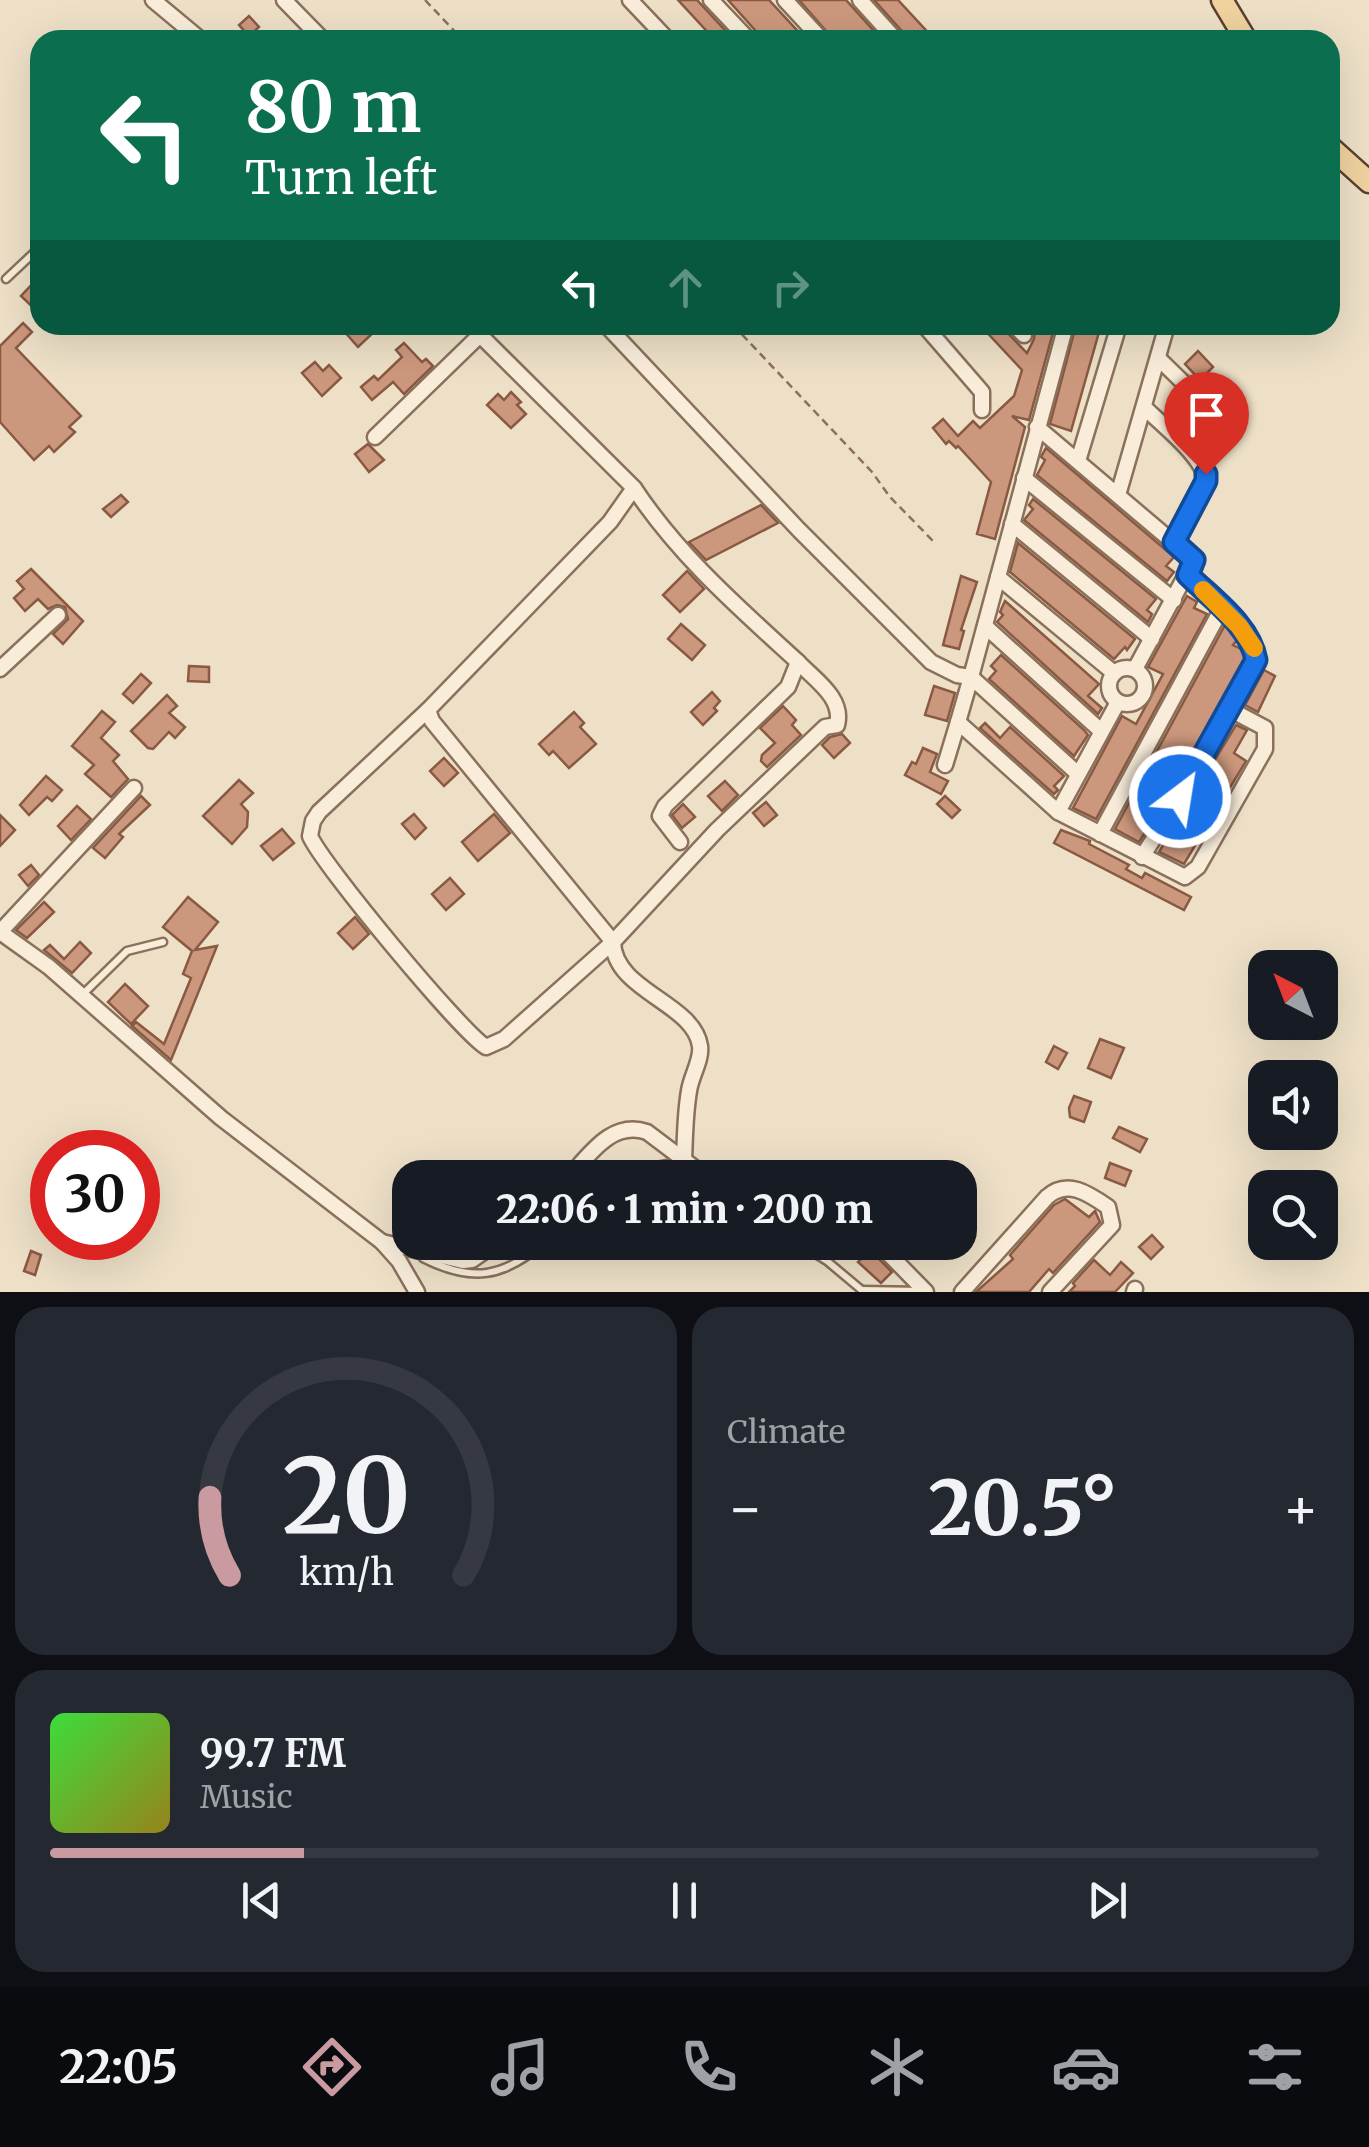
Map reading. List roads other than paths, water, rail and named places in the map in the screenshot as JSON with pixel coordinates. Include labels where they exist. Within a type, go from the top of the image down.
[{"type":"main road","points":[[1222,0],[1240,30]]},
{"type":"main road","points":[[1340,157],[1369,182]]},
{"type":"street","points":[[154,0],[188,30]]},
{"type":"street","points":[[284,0],[313,30]]},
{"type":"street","points":[[630,0],[658,30]]},
{"type":"street","points":[[712,0],[740,30]]},
{"type":"street","points":[[785,0],[813,30]]},
{"type":"street","points":[[860,0],[887,30]]},
{"type":"street","points":[[376,437],[470,335]]},
{"type":"street","points":[[480,335],[634,488],[660,528],[717,590],[798,662],[836,702],[840,716],[837,725],[825,727],[717,830],[613,942],[504,1040],[486,1047],[327,862],[310,836],[313,822],[610,522],[634,488]]},
{"type":"street","points":[[615,335],[799,530],[931,662],[957,676],[971,677],[1077,773]]},
{"type":"street","points":[[933,335],[982,392],[982,410]]},
{"type":"street","points":[[945,765],[1063,335]]},
{"type":"street","points":[[1078,461],[1116,335]]},
{"type":"street","points":[[1118,495],[1165,335]]},
{"type":"street","points":[[1158,358],[1229,427]]},
{"type":"street","points":[[1144,407],[1206,474],[1174,542]]},
{"type":"street","points":[[1038,427],[1194,560],[1136,669]]},
{"type":"street","points":[[1024,478],[1174,600]]},
{"type":"street","points":[[1012,524],[1152,640]]},
{"type":"street","points":[[1142,858],[1231,710],[1256,660],[1249,640],[1188,575]]},
{"type":"street","points":[[998,577],[1114,673]]},
{"type":"street","points":[[1100,834],[1222,608]]},
{"type":"street","points":[[0,669],[58,615]]},
{"type":"street","points":[[984,626],[1100,731]]},
{"type":"street","points":[[680,842],[660,816],[665,806],[788,686],[798,662]]},
{"type":"street","points":[[1124,668],[1136,669],[1146,682],[1141,698],[1134,703],[1118,702],[1109,688],[1114,673],[1124,668]]},
{"type":"street","points":[[1058,812],[1118,702]]},
{"type":"street","points":[[428,710],[432,721],[613,942],[613,954],[624,970],[691,1027],[699,1042],[700,1056],[688,1095],[684,1160]]},
{"type":"street","points":[[958,722],[1058,812],[1185,877],[1198,867],[1265,749],[1266,728],[1231,710]]},
{"type":"street","points":[[134,788],[0,932],[82,994],[220,1118],[382,1242],[399,1261],[417,1292]]},
{"type":"street","points":[[586,1160],[618,1129],[636,1128],[648,1132],[683,1160]]},
{"type":"street","points":[[962,1292],[1046,1198],[1056,1190],[1074,1189],[1108,1207],[1112,1225],[1050,1292]]},
{"type":"street","points":[[382,1242],[392,1245]]},
{"type":"street","points":[[895,1260],[926,1291]]},
{"type":"lane","points":[[6,279],[30,256]]},
{"type":"lane","points":[[82,994],[127,951],[162,942]]},
{"type":"lane","points":[[428,1260],[472,1275],[508,1268],[519,1260]]},
{"type":"lane","points":[[825,1260],[863,1291],[926,1291]]}]
